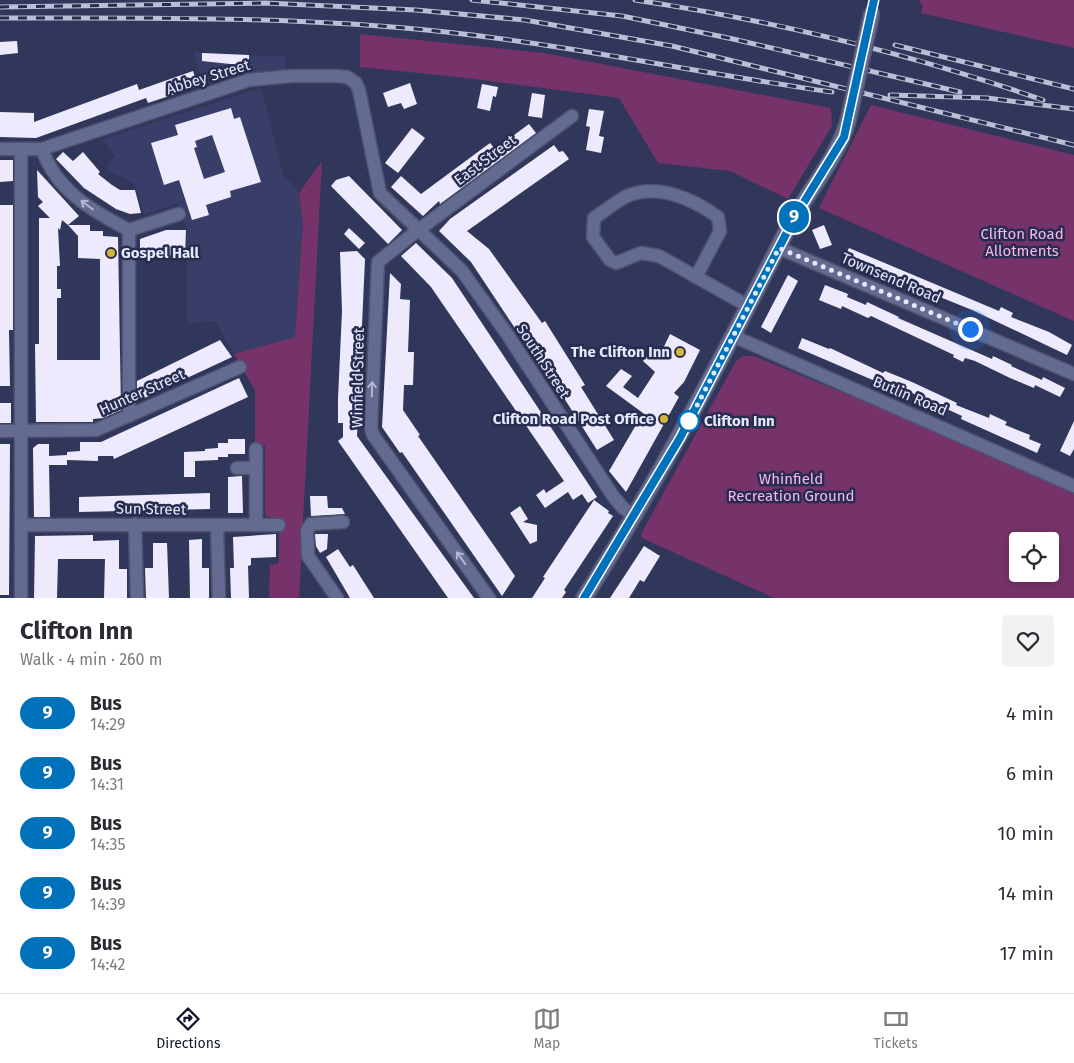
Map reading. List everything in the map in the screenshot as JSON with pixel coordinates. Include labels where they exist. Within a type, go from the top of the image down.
[{"type":"street","points":[[584,598],[635,516],[680,438],[796,215],[844,137],[873,6]]},
{"type":"street","name":"Abbey Street","points":[[0,149],[42,149],[249,80],[292,76],[347,78],[356,83],[359,90],[380,193],[417,230]]},
{"type":"street","name":"East Street","points":[[417,230],[572,116]]},
{"type":"street","points":[[42,149],[54,176],[65,189],[103,216],[129,230],[179,214]]},
{"type":"street","points":[[21,150],[21,598]]},
{"type":"street","points":[[696,277],[720,231],[718,217],[700,204],[658,190],[627,196],[594,218],[593,237],[610,260],[616,263],[641,253],[659,256],[696,277],[748,306]]},
{"type":"street","points":[[129,230],[129,416]]},
{"type":"street","name":"South Street","points":[[417,230],[462,271],[613,496],[623,508],[635,516]]},
{"type":"street","name":"Winfield Street","points":[[417,230],[378,262],[372,435],[489,598]]},
{"type":"street","name":"Townsend Road","points":[[779,248],[1074,374]]},
{"type":"street","name":"Butlin Road","points":[[733,336],[1074,485]]},
{"type":"street","name":"Hunter Street","points":[[0,431],[96,430],[240,367]]},
{"type":"street","points":[[256,449],[256,525]]},
{"type":"street","points":[[237,468],[256,468]]},
{"type":"street","points":[[337,598],[308,556],[306,531],[311,524],[343,522]]},
{"type":"street","points":[[136,524],[137,598]]},
{"type":"street","name":"Sun Street","points":[[22,525],[279,525]]},
{"type":"street","points":[[217,526],[219,598]]},
{"type":"shaded area","points":[[193,52],[286,57],[285,71],[239,72],[203,81]]},
{"type":"shaded area","points":[[261,88],[283,174],[299,193],[303,223],[295,337],[234,354],[215,321],[187,323],[187,231],[178,203],[144,215],[134,183],[105,169],[115,156],[103,139]]},
{"type":"green space","points":[[919,0],[1074,0],[1074,48],[921,13],[923,7]]},
{"type":"green space","points":[[360,34],[544,53],[831,108],[832,126],[788,199],[730,171],[658,163],[619,98],[467,78],[360,67]]},
{"type":"green space","name":"Clifton Road Allotments","points":[[871,105],[1074,155],[1074,321],[819,208]]},
{"type":"green space","points":[[322,161],[299,598],[269,598],[270,565],[279,563],[279,531],[276,518],[265,516],[265,446],[255,445],[255,390],[234,354],[295,337],[303,223],[299,193]]},
{"type":"green space","name":"Whinfield Recreation Ground","points":[[744,356],[754,356],[1074,489],[1074,598],[774,598],[642,538],[641,534],[736,361]]},
{"type":"building","points":[[17,41],[18,53],[0,55],[0,42]]},
{"type":"building","points":[[202,53],[249,55],[249,66],[202,61]]},
{"type":"building","points":[[193,71],[198,86],[175,94],[148,103],[146,98],[36,138],[0,137],[0,112],[34,113],[34,122],[137,84],[139,90]]},
{"type":"building","points":[[410,83],[417,104],[404,109],[401,103],[388,107],[383,93]]},
{"type":"building","points":[[482,84],[498,87],[496,97],[493,96],[490,111],[477,108]]},
{"type":"building","points":[[532,93],[545,95],[542,118],[528,116]]},
{"type":"building","points":[[231,108],[234,119],[240,117],[261,182],[230,191],[231,197],[206,205],[209,215],[192,220],[179,180],[164,185],[151,143],[178,135],[175,125]],"holes":[[[212,135],[225,172],[204,179],[194,148],[197,147],[195,141]]]},
{"type":"building","points":[[589,109],[604,111],[599,136],[604,137],[601,153],[586,150],[590,127],[586,126]]},
{"type":"building","points":[[529,124],[536,133],[440,204],[439,201],[423,216],[391,187],[401,176],[421,194],[490,143],[495,149]]},
{"type":"building","points":[[412,128],[425,138],[398,173],[385,163]]},
{"type":"building","points":[[554,145],[559,152],[563,151],[569,159],[467,231],[489,249],[542,323],[545,321],[585,385],[581,387],[614,440],[597,450],[564,398],[562,399],[471,262],[439,231],[450,219]]},
{"type":"building","points":[[63,152],[73,161],[83,152],[100,172],[98,174],[112,185],[120,190],[135,190],[141,213],[130,214],[116,209],[84,188],[56,159]]},
{"type":"building","points":[[0,160],[13,160],[13,181],[0,182]]},
{"type":"building","points":[[37,170],[79,216],[68,225],[90,225],[90,231],[103,231],[103,236],[118,237],[121,410],[103,418],[93,419],[93,422],[36,422],[35,344],[39,344],[39,218],[50,218],[38,206],[43,202],[38,197]],"holes":[[[62,220],[78,236],[78,258],[100,259],[100,360],[57,360],[57,298],[61,298],[61,289],[57,289],[57,266],[60,266],[58,228],[60,230]]]},
{"type":"building","points":[[349,176],[402,230],[388,244],[331,186],[336,180]]},
{"type":"building","points":[[0,205],[13,205],[13,330],[9,330],[10,386],[0,386]]},
{"type":"building","points":[[824,225],[832,245],[820,249],[812,230]]},
{"type":"building","points":[[349,228],[365,243],[359,249],[344,234]]},
{"type":"building","points":[[166,230],[186,230],[185,258],[140,258],[140,239]]},
{"type":"building","points":[[416,243],[452,278],[597,497],[588,503],[582,494],[573,500],[568,492],[545,508],[536,495],[544,489],[546,493],[564,481],[431,287],[401,256]]},
{"type":"building","points":[[849,248],[999,311],[1001,307],[1013,313],[1011,317],[1049,332],[1072,345],[1067,355],[972,310],[844,258]]},
{"type":"building","points":[[357,251],[365,259],[357,436],[474,598],[448,598],[338,441],[343,437],[343,423],[338,423],[342,311],[340,252]]},
{"type":"building","points":[[390,273],[401,284],[400,299],[410,300],[408,352],[414,352],[413,385],[404,385],[403,410],[420,435],[418,436],[515,576],[502,596],[402,452],[400,453],[382,427]]},
{"type":"building","points":[[788,275],[798,281],[771,333],[761,327]]},
{"type":"building","points":[[825,285],[848,294],[847,297],[866,305],[867,302],[898,318],[992,359],[993,356],[1042,380],[1043,377],[1065,388],[1060,397],[1035,385],[1034,388],[1010,378],[975,361],[965,358],[963,362],[953,357],[954,355],[871,316],[868,318],[842,306],[841,309],[819,300]]},
{"type":"building","points":[[670,334],[700,350],[684,382],[674,393],[679,397],[626,492],[609,471],[643,413],[606,386],[621,369],[632,376],[623,387],[638,398],[655,372],[643,361],[651,352],[658,359]]},
{"type":"building","points":[[802,338],[830,348],[883,373],[885,371],[912,382],[957,403],[956,405],[989,418],[990,414],[1007,422],[1005,425],[1030,435],[1029,439],[1041,444],[1037,453],[961,419],[962,416],[899,387],[898,389],[876,378],[875,381],[798,348]]},
{"type":"building","points":[[220,340],[232,357],[140,400],[137,398],[137,381]]},
{"type":"building","points":[[239,378],[248,397],[114,459],[113,456],[98,456],[98,461],[67,460],[67,465],[49,465],[50,517],[34,517],[33,448],[38,444],[49,444],[49,456],[67,455],[67,452],[80,451],[80,442],[101,442]]},
{"type":"building","points":[[0,403],[11,403],[11,423],[0,423]]},
{"type":"building","points":[[1074,421],[1074,449],[1070,456],[1060,451]]},
{"type":"building","points":[[228,439],[245,439],[245,454],[228,454],[228,457],[218,457],[218,460],[195,461],[195,477],[184,477],[184,452],[218,448],[218,443],[228,443]]},
{"type":"building","points":[[0,444],[10,444],[9,595],[0,595]]},
{"type":"building","points":[[242,476],[243,513],[228,513],[228,477]]},
{"type":"building","points":[[210,493],[210,509],[79,512],[79,497]]},
{"type":"building","points":[[310,496],[327,496],[328,508],[342,508],[345,514],[311,516]]},
{"type":"building","points":[[594,500],[613,516],[564,590],[566,592],[562,598],[532,598],[545,578],[543,577]]},
{"type":"building","points":[[520,506],[528,519],[523,522],[537,525],[537,541],[530,544],[510,513]]},
{"type":"building","points":[[276,534],[276,557],[251,558],[251,565],[248,566],[249,598],[231,598],[230,568],[234,568],[233,537]]},
{"type":"building","points":[[315,534],[328,534],[327,549],[320,553],[316,546]]},
{"type":"building","points":[[93,535],[93,541],[119,540],[119,569],[127,569],[127,598],[104,598],[105,559],[58,559],[57,598],[34,598],[35,536]]},
{"type":"building","points":[[202,539],[202,568],[209,568],[209,598],[190,598],[189,540]]},
{"type":"building","points":[[153,543],[167,543],[169,598],[146,598],[145,568],[153,568]]},
{"type":"building","points":[[644,546],[660,556],[644,582],[640,580],[629,598],[610,598]]},
{"type":"building","points":[[338,549],[350,567],[353,565],[374,598],[350,598],[326,557]]},
{"type":"railway","points":[[472,0],[622,16],[733,39],[960,92]]},
{"type":"railway","points":[[635,0],[740,18],[842,40],[993,83],[1043,100]]},
{"type":"railway","points":[[0,7],[265,3],[416,10],[525,20],[672,46],[1074,145]]},
{"type":"railway","points":[[0,18],[223,19],[390,27],[446,32],[591,52],[832,92]]},
{"type":"railway","points":[[895,45],[1074,89]]},
{"type":"railway","points":[[890,95],[987,98],[1074,109]]},
{"type":"bus line","name":"9","points":[[584,598],[680,438],[796,215],[844,137],[874,0]]},
{"type":"place","name":"Gospel Hall","points":[[111,253]]},
{"type":"place","name":"The Clifton Inn","points":[[680,352]]},
{"type":"place","name":"Clifton Road Post Office","points":[[664,419]]},
{"type":"place","name":"Clifton Inn","points":[[689,421]]},
{"type":"route","points":[[689,421],[779,248],[970,329]]}]
